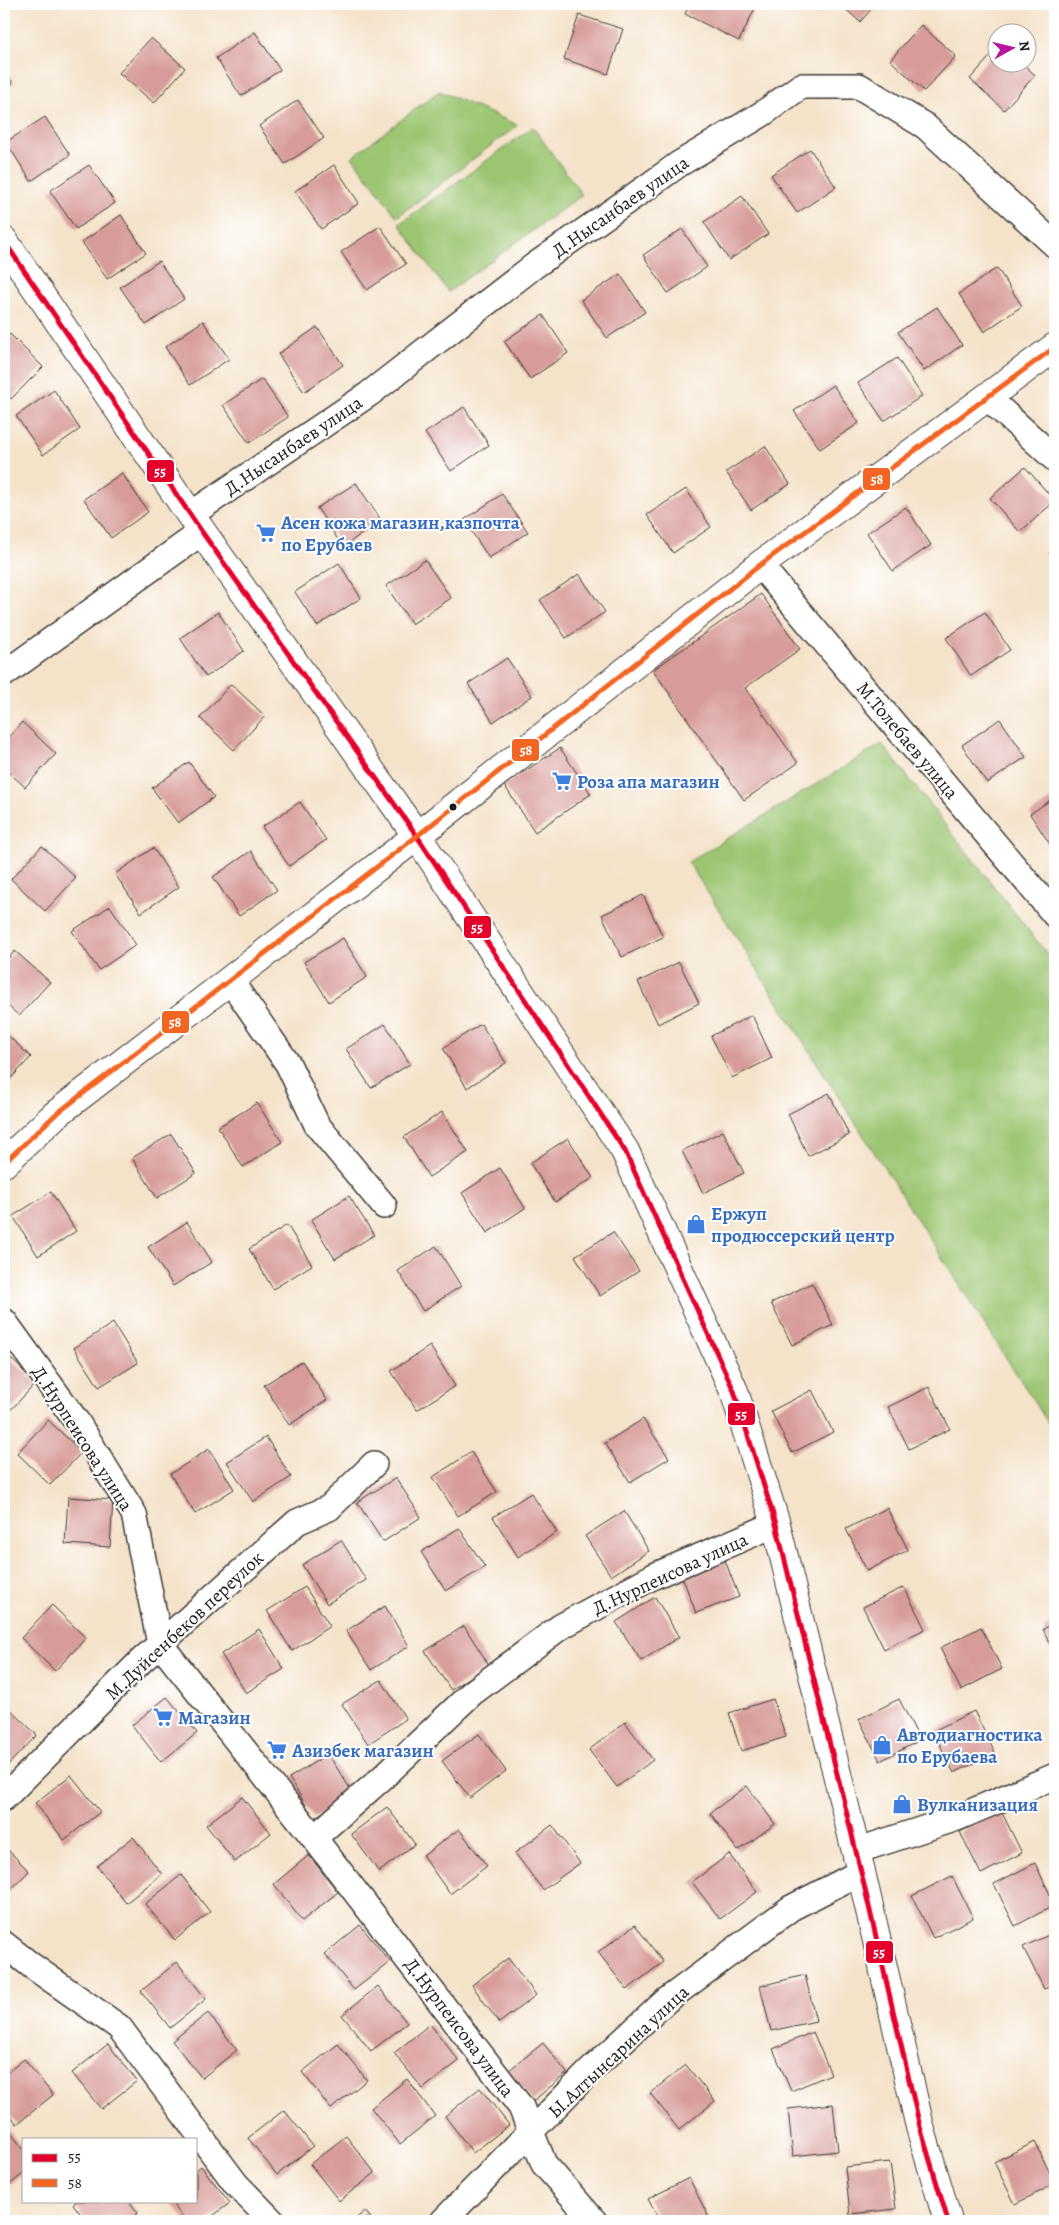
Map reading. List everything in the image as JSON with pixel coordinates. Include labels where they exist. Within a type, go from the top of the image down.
[{"type":"main road","points":[[4,241],[196,524],[417,836],[625,1152],[734,1392],[776,1524],[859,1861],[920,2127],[948,2221]]},
{"type":"main road","points":[[4,1163],[55,1115],[417,836],[760,566],[1055,347]]},
{"type":"street","name":"Д.Нысанбаев улица","points":[[4,674],[196,524],[369,394],[542,260],[679,164],[762,114],[801,86],[859,86],[925,126],[1055,245]]},
{"type":"street","points":[[988,398],[1055,459]]},
{"type":"street","name":"М.Толебаев улица","points":[[760,566],[1055,915]]},
{"type":"street","points":[[230,980],[288,1064],[317,1125],[384,1206]]},
{"type":"street","name":"Д.Нурпеисова улица","points":[[4,1321],[77,1422],[134,1514],[160,1644],[314,1838],[521,2107],[544,2164],[594,2221]]},
{"type":"street","name":"М.Дуйсенбеков переулок","points":[[4,1798],[160,1644],[297,1522],[329,1508],[374,1464]]},
{"type":"street","name":"Д.Нурпеисова улица","points":[[314,1838],[382,1778],[472,1693],[560,1627],[654,1576],[776,1524]]},
{"type":"street","name":"Ы.Алтынсарина улица","points":[[442,2221],[531,2133],[589,2072],[667,2000],[791,1908],[859,1861],[1055,1776]]},
{"type":"street","points":[[4,1944],[119,2027],[236,2184],[272,2221]]},
{"type":"green space","points":[[439,91],[518,125],[397,217],[352,157]]},
{"type":"green space","points":[[533,127],[582,195],[448,292],[399,224]]},
{"type":"green space","points":[[882,744],[1055,964],[1055,1434],[688,862]]},
{"type":"building","points":[[690,4],[757,4],[739,41],[685,14]]},
{"type":"building","points":[[840,4],[876,4],[860,22]]},
{"type":"building","points":[[579,15],[623,29],[608,74],[564,59]]},
{"type":"building","points":[[921,25],[956,56],[924,91],[890,60]]},
{"type":"building","points":[[255,32],[280,70],[241,96],[216,58]]},
{"type":"building","points":[[151,38],[185,68],[154,103],[119,73]]},
{"type":"building","points":[[986,61],[986,72],[1032,72],[1035,75],[1004,110],[970,79]]},
{"type":"building","points":[[4,69],[13,83],[4,89]]},
{"type":"building","points":[[298,100],[324,138],[285,164],[259,126]]},
{"type":"building","points":[[45,117],[70,155],[31,181],[6,142]]},
{"type":"building","points":[[810,149],[836,187],[797,213],[771,175]]},
{"type":"building","points":[[89,165],[115,203],[76,229],[50,191]]},
{"type":"building","points":[[334,165],[359,203],[321,229],[295,191]]},
{"type":"building","points":[[742,196],[768,234],[729,260],[704,222]]},
{"type":"building","points":[[121,215],[146,253],[107,279],[82,242]]},
{"type":"building","points":[[380,226],[406,264],[367,290],[341,252]]},
{"type":"building","points":[[682,229],[707,267],[668,293],[643,255]]},
{"type":"building","points":[[159,261],[184,299],[146,325],[120,287]]},
{"type":"building","points":[[997,268],[1022,306],[984,332],[959,294]]},
{"type":"building","points":[[620,274],[645,312],[607,338],[581,300]]},
{"type":"building","points":[[937,307],[962,345],[924,371],[898,332]]},
{"type":"building","points":[[543,315],[568,353],[530,379],[504,341]]},
{"type":"building","points":[[203,321],[229,359],[190,385],[165,347]]},
{"type":"building","points":[[317,327],[343,365],[304,392],[278,354]]},
{"type":"building","points":[[10,334],[43,367],[11,399],[4,392],[4,340]]},
{"type":"building","points":[[897,358],[922,396],[884,421],[858,383]]},
{"type":"building","points":[[262,379],[288,417],[249,443],[223,405]]},
{"type":"building","points":[[833,385],[859,423],[820,449],[794,411]]},
{"type":"building","points":[[54,390],[80,429],[43,455],[16,416]]},
{"type":"building","points":[[464,407],[489,445],[451,471],[425,433]]},
{"type":"building","points":[[765,446],[790,484],[751,510],[726,472]]},
{"type":"building","points":[[1025,467],[1055,501],[1020,532],[990,498]]},
{"type":"building","points":[[122,473],[148,512],[111,538],[84,499]]},
{"type":"building","points":[[356,483],[381,520],[343,547],[317,508]]},
{"type":"building","points":[[686,489],[711,527],[673,553],[647,515]]},
{"type":"building","points":[[502,494],[528,532],[489,558],[464,520]]},
{"type":"building","points":[[906,507],[931,545],[893,571],[867,533]]},
{"type":"building","points":[[1055,547],[1055,561],[1049,553]]},
{"type":"building","points":[[425,560],[451,598],[412,624],[386,586]]},
{"type":"building","points":[[339,563],[361,598],[317,626],[295,592]]},
{"type":"building","points":[[579,574],[605,612],[566,638],[540,600]]},
{"type":"building","points":[[761,594],[800,649],[745,688],[798,763],[744,800],[653,670]]},
{"type":"building","points":[[218,612],[244,651],[206,677],[180,638]]},
{"type":"building","points":[[985,612],[1010,650],[971,676],[946,638]]},
{"type":"building","points":[[507,658],[532,696],[493,722],[468,684]]},
{"type":"building","points":[[231,684],[265,716],[234,750],[200,718]]},
{"type":"building","points":[[1000,719],[1026,757],[987,783],[962,745]]},
{"type":"building","points":[[22,722],[56,754],[25,787],[4,768],[4,742]]},
{"type":"building","points":[[560,748],[591,794],[535,832],[504,785]]},
{"type":"building","points":[[189,762],[214,797],[178,823],[152,788]]},
{"type":"building","points":[[1055,797],[1055,852],[1030,814]]},
{"type":"building","points":[[300,802],[326,840],[289,866],[262,827]]},
{"type":"building","points":[[42,846],[76,878],[45,911],[11,879]]},
{"type":"building","points":[[153,848],[179,887],[141,913],[115,874]]},
{"type":"building","points":[[251,851],[277,890],[239,916],[213,877]]},
{"type":"building","points":[[643,895],[663,937],[622,957],[602,915]]},
{"type":"building","points":[[110,906],[136,945],[99,970],[72,931]]},
{"type":"building","points":[[343,938],[367,977],[329,1002],[304,962]]},
{"type":"building","points":[[15,951],[50,982],[19,1016],[4,1002],[4,963]]},
{"type":"building","points":[[679,962],[699,1003],[658,1024],[638,982]]},
{"type":"building","points":[[752,1015],[772,1058],[732,1078],[711,1036]]},
{"type":"building","points":[[385,1024],[410,1064],[371,1088],[346,1049]]},
{"type":"building","points":[[481,1024],[506,1063],[467,1088],[443,1048]]},
{"type":"building","points":[[4,1032],[31,1057],[4,1086]]},
{"type":"building","points":[[829,1093],[849,1135],[808,1156],[788,1114]]},
{"type":"building","points":[[257,1103],[282,1142],[243,1167],[218,1127]]},
{"type":"building","points":[[442,1112],[468,1152],[429,1177],[404,1137]]},
{"type":"building","points":[[723,1131],[744,1173],[703,1193],[682,1151]]},
{"type":"building","points":[[171,1134],[196,1173],[157,1198],[132,1158]]},
{"type":"building","points":[[568,1138],[593,1178],[555,1202],[530,1163]]},
{"type":"building","points":[[500,1168],[525,1208],[487,1233],[462,1193]]},
{"type":"building","points":[[51,1192],[76,1231],[38,1256],[13,1216]]},
{"type":"building","points":[[349,1196],[374,1235],[335,1259],[311,1220]]},
{"type":"building","points":[[187,1222],[212,1262],[173,1286],[148,1247]]},
{"type":"building","points":[[287,1225],[312,1265],[273,1289],[249,1249]]},
{"type":"building","points":[[613,1232],[639,1271],[600,1296],[575,1256]]},
{"type":"building","points":[[436,1246],[461,1286],[423,1311],[398,1271]]},
{"type":"building","points":[[812,1283],[833,1325],[792,1345],[771,1303]]},
{"type":"building","points":[[113,1323],[138,1363],[99,1387],[74,1348]]},
{"type":"building","points":[[430,1346],[455,1386],[417,1410],[391,1371]]},
{"type":"building","points":[[4,1352],[36,1383],[4,1417]]},
{"type":"building","points":[[302,1361],[327,1400],[289,1425],[264,1385]]},
{"type":"building","points":[[929,1387],[950,1429],[909,1449],[888,1407]]},
{"type":"building","points":[[812,1390],[833,1432],[792,1453],[771,1411]]},
{"type":"building","points":[[643,1419],[669,1458],[630,1482],[605,1443]]},
{"type":"building","points":[[48,1420],[82,1452],[50,1485],[17,1453]]},
{"type":"building","points":[[266,1437],[291,1477],[253,1502],[227,1462]]},
{"type":"building","points":[[209,1449],[234,1489],[195,1514],[170,1474]]},
{"type":"building","points":[[471,1452],[497,1492],[458,1516],[433,1477]]},
{"type":"building","points":[[396,1478],[421,1517],[383,1542],[357,1502]]},
{"type":"building","points":[[531,1493],[557,1532],[518,1557],[493,1517]]},
{"type":"building","points":[[68,1497],[113,1500],[110,1547],[65,1544]]},
{"type":"building","points":[[887,1508],[908,1550],[867,1571],[846,1529]]},
{"type":"building","points":[[624,1511],[649,1551],[611,1576],[585,1536]]},
{"type":"building","points":[[459,1528],[485,1567],[446,1591],[421,1552]]},
{"type":"building","points":[[341,1540],[366,1580],[327,1604],[302,1565]]},
{"type":"building","points":[[723,1555],[739,1597],[696,1613],[680,1571]]},
{"type":"building","points":[[305,1587],[330,1626],[292,1651],[267,1611]]},
{"type":"building","points":[[904,1587],[925,1629],[884,1649],[863,1607]]},
{"type":"building","points":[[655,1597],[679,1637],[641,1661],[616,1622]]},
{"type":"building","points":[[52,1605],[86,1638],[55,1671],[21,1638]]},
{"type":"building","points":[[385,1606],[409,1646],[371,1670],[346,1631]]},
{"type":"building","points":[[1055,1623],[1055,1655],[1043,1629]]},
{"type":"building","points":[[464,1626],[489,1665],[451,1690],[425,1651]]},
{"type":"building","points":[[981,1627],[1002,1669],[961,1690],[940,1648]]},
{"type":"building","points":[[259,1629],[284,1669],[246,1693],[221,1654]]},
{"type":"building","points":[[381,1680],[406,1719],[368,1744],[342,1704]]},
{"type":"building","points":[[167,1697],[197,1733],[161,1762],[132,1725]]},
{"type":"building","points":[[773,1699],[786,1737],[741,1751],[729,1713]]},
{"type":"building","points":[[899,1699],[920,1740],[880,1761],[859,1719]]},
{"type":"building","points":[[4,1703],[37,1735],[5,1768],[4,1766]]},
{"type":"building","points":[[974,1711],[995,1753],[954,1773],[933,1731]]},
{"type":"building","points":[[625,1722],[653,1760],[617,1787],[589,1750]]},
{"type":"building","points":[[479,1734],[506,1771],[470,1798],[442,1761]]},
{"type":"building","points":[[328,1754],[353,1793],[314,1818],[289,1778]]},
{"type":"building","points":[[71,1775],[100,1812],[64,1840],[35,1803]]},
{"type":"building","points":[[747,1786],[775,1824],[738,1851],[710,1813]]},
{"type":"building","points":[[242,1797],[271,1833],[235,1862],[206,1825]]},
{"type":"building","points":[[387,1807],[415,1844],[379,1872],[351,1834]]},
{"type":"building","points":[[1001,1811],[1022,1853],[981,1874],[960,1832]]},
{"type":"building","points":[[552,1825],[580,1863],[543,1890],[515,1853]]},
{"type":"building","points":[[459,1829],[487,1866],[450,1894],[423,1856]]},
{"type":"building","points":[[133,1837],[162,1874],[126,1903],[97,1866]]},
{"type":"building","points":[[4,1846],[29,1871],[4,1897]]},
{"type":"building","points":[[729,1854],[757,1892],[720,1919],[692,1882]]},
{"type":"building","points":[[309,1855],[338,1892],[302,1921],[274,1884]]},
{"type":"building","points":[[1035,1863],[1055,1905],[1015,1926],[994,1884]]},
{"type":"building","points":[[181,1875],[210,1912],[175,1940],[145,1904]]},
{"type":"building","points":[[952,1876],[973,1918],[933,1938],[912,1896]]},
{"type":"building","points":[[360,1925],[390,1962],[354,1990],[325,1954]]},
{"type":"building","points":[[635,1925],[663,1962],[627,1990],[598,1952]]},
{"type":"building","points":[[1055,1932],[1055,1984],[1044,1989],[1023,1947]]},
{"type":"building","points":[[508,1958],[536,1995],[499,2023],[472,1985]]},
{"type":"building","points":[[177,1962],[206,1999],[170,2028],[141,1991]]},
{"type":"building","points":[[805,1975],[816,2021],[771,2031],[760,1986]]},
{"type":"building","points":[[378,1986],[407,2023],[371,2051],[342,2015]]},
{"type":"building","points":[[208,2013],[237,2050],[202,2078],[172,2041]]},
{"type":"building","points":[[430,2024],[459,2061],[423,2089],[394,2053]]},
{"type":"building","points":[[813,2032],[831,2074],[791,2091],[773,2049]]},
{"type":"building","points":[[543,2043],[567,2073],[533,2101],[508,2071]]},
{"type":"building","points":[[108,2044],[137,2081],[101,2109],[72,2073]]},
{"type":"building","points":[[338,2044],[367,2080],[331,2109],[302,2072]]},
{"type":"building","points":[[24,2059],[53,2095],[17,2124],[4,2107],[4,2075]]},
{"type":"building","points":[[686,2065],[715,2101],[679,2130],[650,2093]]},
{"type":"building","points":[[407,2079],[435,2116],[400,2144],[371,2108]]},
{"type":"building","points":[[480,2088],[509,2125],[473,2153],[445,2116]]},
{"type":"building","points":[[833,2104],[838,2151],[793,2156],[788,2109]]},
{"type":"building","points":[[284,2110],[313,2146],[277,2175],[248,2138]]},
{"type":"building","points":[[6,2127],[22,2147],[22,2175],[4,2189],[4,2129]]},
{"type":"building","points":[[346,2136],[375,2173],[339,2201],[310,2164]]},
{"type":"building","points":[[1035,2142],[1055,2184],[1015,2204],[994,2162]]},
{"type":"building","points":[[890,2162],[896,2209],[850,2214],[845,2167]]},
{"type":"building","points":[[201,2166],[230,2203],[206,2221],[186,2221],[171,2202],[198,2202],[198,2168]]},
{"type":"building","points":[[689,2178],[710,2220],[660,2221],[648,2199]]},
{"type":"building","points":[[76,2202],[130,2202],[138,2213],[127,2221],[86,2221],[73,2204]]},
{"type":"building","points":[[365,2211],[373,2221],[353,2221]]},
{"type":"building","points":[[572,2211],[579,2221],[559,2221]]},
{"type":"transit line","name":"55","points":[[4,241],[202,532],[417,836],[625,1151],[734,1391],[776,1524],[861,1872],[920,2127],[948,2221]]},
{"type":"transit line","name":"58","points":[[4,1163],[55,1115],[417,836],[760,565],[1055,347]]},
{"type":"place","name":"Асен кожа магазин,казпочта по Ерубаев","points":[[266,533]]},
{"type":"place","name":"Роза апа магазин","points":[[562,781]]},
{"type":"place","name":"Ержуп продюссерский центр","points":[[696,1224]]},
{"type":"place","name":"Магазин","points":[[163,1717]]},
{"type":"place","name":"Автодиагностика по Ерубаева","points":[[882,1745]]},
{"type":"place","name":"Азизбек магазин","points":[[277,1750]]},
{"type":"place","name":"Вулканизация","points":[[902,1804]]}]
